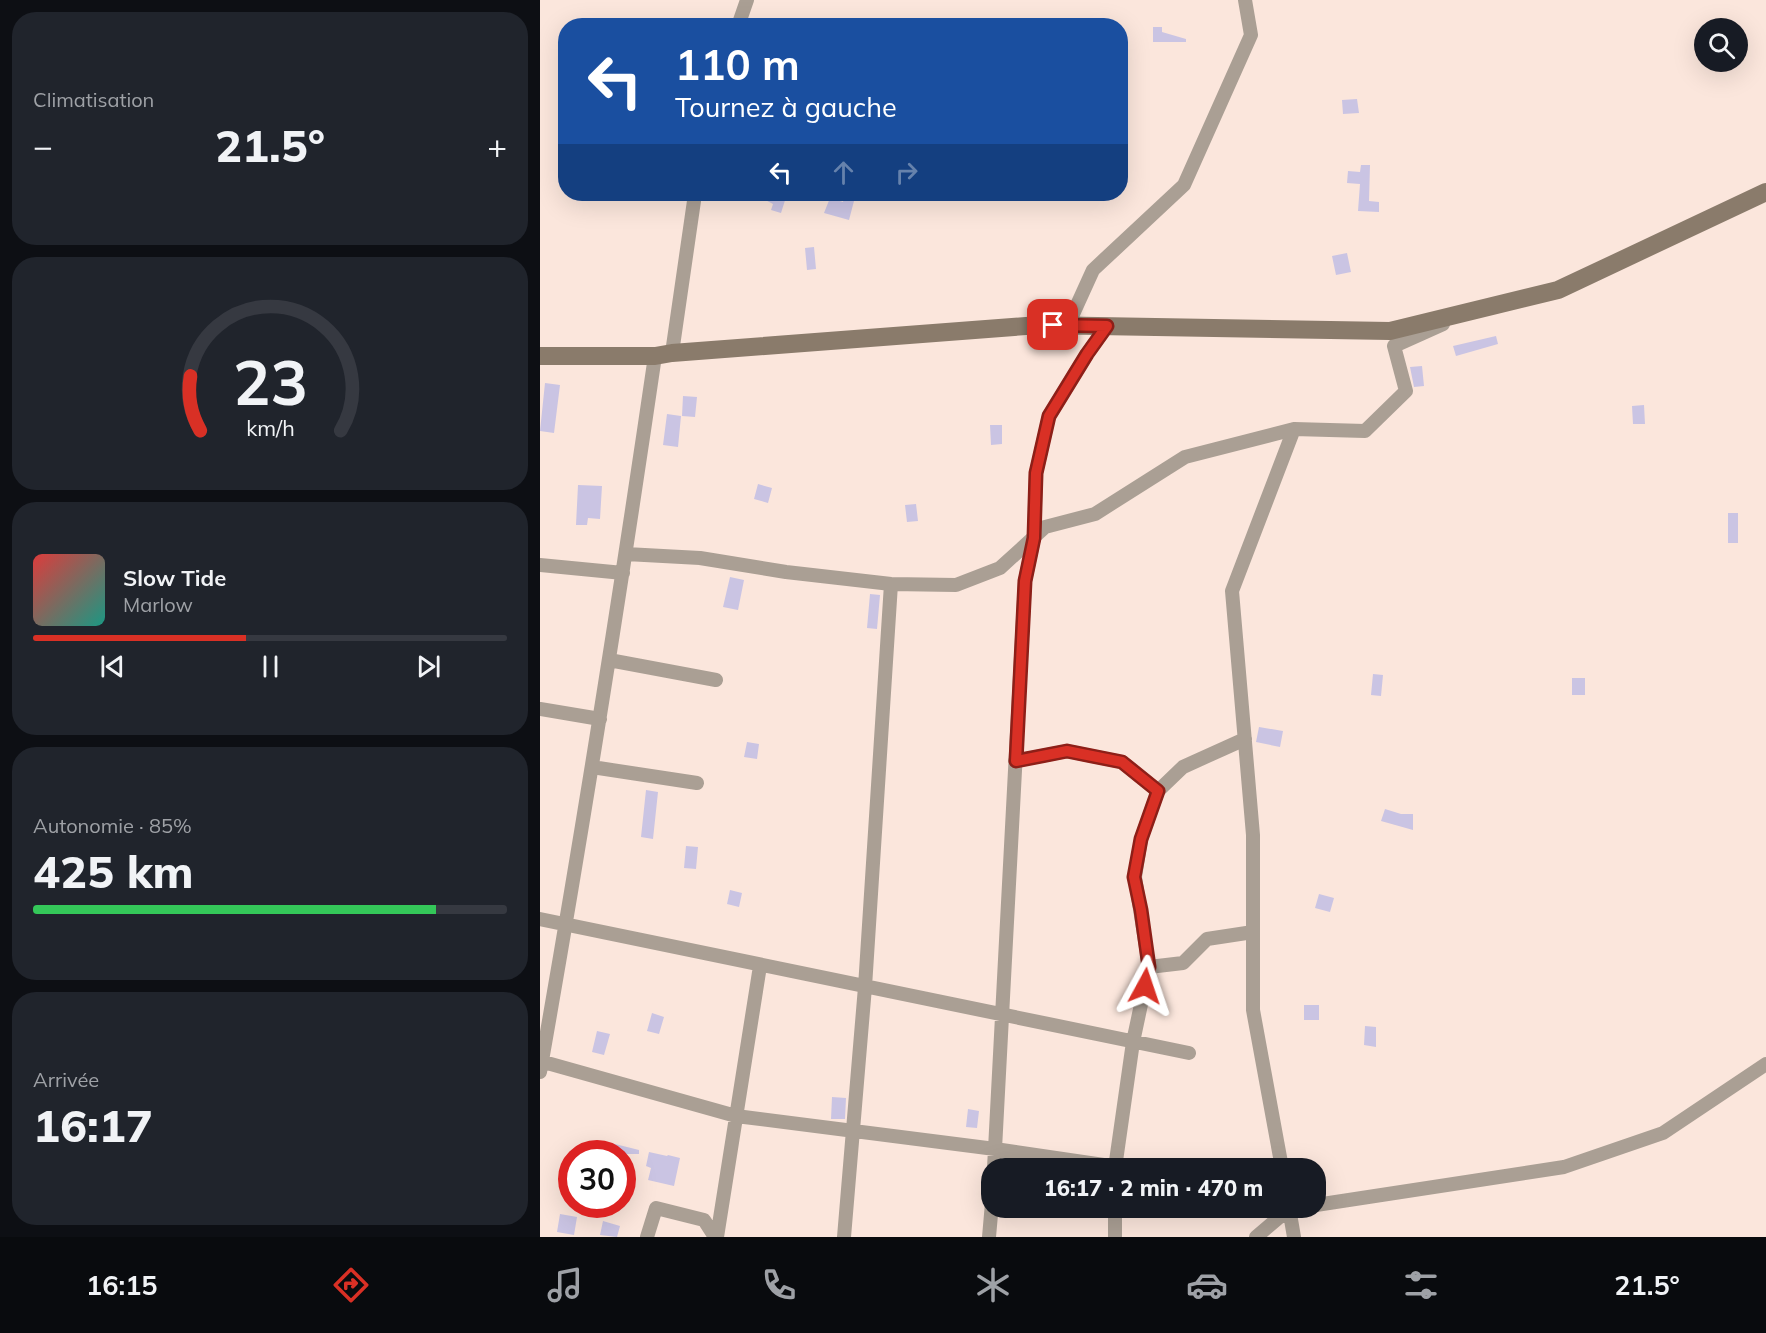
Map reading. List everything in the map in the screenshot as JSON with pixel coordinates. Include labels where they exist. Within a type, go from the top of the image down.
[{"type":"street","points":[[741,18],[747,0]]},
{"type":"street","points":[[1068,325],[1093,270],[1184,185],[1251,35],[1245,0]]},
{"type":"street","points":[[540,356],[664,354],[1039,325],[1390,331],[1558,291],[1766,192]]},
{"type":"street","points":[[694,201],[626,554],[566,926],[541,1065],[736,1116],[1053,1158]]},
{"type":"street","points":[[626,554],[700,558],[786,572],[891,584],[956,585],[1000,568],[1045,527],[1095,514],[1185,457],[1294,429],[1365,432],[1406,391],[1395,346],[1470,312]]},
{"type":"street","points":[[995,1158],[1025,581],[1034,538],[1036,473],[1049,416],[1107,326]]},
{"type":"street","points":[[1280,1158],[1253,1010],[1253,835],[1232,591],[1294,429]]},
{"type":"street","points":[[540,565],[623,573]]},
{"type":"street","points":[[844,1237],[865,987],[891,584]]},
{"type":"street","points":[[609,660],[716,680]]},
{"type":"street","points":[[540,709],[600,719]]},
{"type":"street","points":[[1119,1158],[1133,1042],[1149,967],[1134,877],[1141,839],[1158,791],[1183,767],[1245,739]]},
{"type":"street","points":[[1016,761],[1067,751],[1122,762],[1158,791]]},
{"type":"street","points":[[592,767],[697,783]]},
{"type":"street","points":[[540,919],[1189,1053]]},
{"type":"street","points":[[1149,967],[1183,963],[1207,939],[1253,932]]},
{"type":"street","points":[[716,1237],[760,966]]},
{"type":"street","points":[[1326,1203],[1564,1167],[1663,1133],[1766,1064]]},
{"type":"street","points":[[647,1237],[656,1208],[704,1220],[716,1237]]},
{"type":"street","points":[[989,1237],[991,1218]]},
{"type":"street","points":[[1115,1218],[1115,1237]]},
{"type":"street","points":[[1256,1237],[1278,1218]]},
{"type":"street","points":[[1291,1218],[1294,1237]]},
{"type":"building","points":[[1153,27],[1162,27],[1162,32],[1186,39],[1186,42],[1153,42]]},
{"type":"building","points":[[1357,99],[1359,113],[1343,114],[1342,100]]},
{"type":"building","points":[[1361,165],[1370,165],[1369,201],[1379,202],[1379,212],[1358,211],[1360,184],[1347,183],[1348,171],[1360,172]]},
{"type":"building","points":[[767,201],[785,201],[781,213],[771,210],[773,204]]},
{"type":"building","points":[[829,201],[854,201],[849,220],[824,213]]},
{"type":"building","points":[[814,247],[816,269],[807,270],[805,248]]},
{"type":"building","points":[[1347,253],[1351,272],[1336,275],[1332,256]]},
{"type":"building","points":[[1496,336],[1498,344],[1456,356],[1453,346]]},
{"type":"building","points":[[1422,366],[1424,386],[1414,387],[1410,367]]},
{"type":"building","points":[[545,383],[560,385],[554,433],[540,431]]},
{"type":"building","points":[[683,396],[697,397],[695,417],[682,416]]},
{"type":"building","points":[[1644,405],[1645,424],[1633,424],[1632,406]]},
{"type":"building","points":[[667,414],[681,416],[678,447],[663,445]]},
{"type":"building","points":[[990,425],[1002,425],[1002,444],[991,445]]},
{"type":"building","points":[[758,484],[772,488],[768,503],[754,499]]},
{"type":"building","points":[[578,485],[602,486],[600,519],[588,518],[587,525],[576,525]]},
{"type":"building","points":[[916,504],[918,521],[907,522],[905,505]]},
{"type":"building","points":[[1728,513],[1738,513],[1738,543],[1728,543]]},
{"type":"building","points":[[730,577],[744,580],[738,610],[723,607]]},
{"type":"building","points":[[870,594],[880,595],[877,629],[867,628]]},
{"type":"building","points":[[1373,674],[1383,675],[1381,696],[1371,695]]},
{"type":"building","points":[[1572,678],[1585,678],[1585,695],[1572,695]]},
{"type":"building","points":[[1259,727],[1283,731],[1280,747],[1256,742]]},
{"type":"building","points":[[747,742],[759,744],[757,759],[744,757]]},
{"type":"building","points":[[646,790],[658,792],[653,839],[641,837]]},
{"type":"building","points":[[1385,809],[1401,814],[1413,814],[1413,830],[1381,821]]},
{"type":"building","points":[[686,846],[698,847],[696,869],[684,868]]},
{"type":"building","points":[[730,890],[742,893],[739,907],[727,904]]},
{"type":"building","points":[[1319,894],[1334,898],[1330,912],[1315,908]]},
{"type":"building","points":[[1304,1005],[1319,1005],[1319,1020],[1304,1020]]},
{"type":"building","points":[[652,1013],[664,1017],[659,1034],[647,1031]]},
{"type":"building","points":[[1365,1026],[1376,1027],[1376,1047],[1364,1045]]},
{"type":"building","points":[[597,1031],[610,1034],[604,1055],[592,1052]]},
{"type":"building","points":[[832,1097],[846,1098],[845,1119],[831,1119]]},
{"type":"building","points":[[968,1109],[979,1111],[977,1128],[966,1127]]},
{"type":"building","points":[[649,1152],[680,1158],[674,1186],[648,1180],[651,1168],[646,1166]]},
{"type":"building","points":[[559,1218],[577,1218],[574,1235],[557,1232]]},
{"type":"building","points":[[603,1221],[620,1226],[617,1237],[600,1235]]},
{"type":"route","points":[[1053,325],[1107,326],[1049,416],[1036,473],[1034,538],[1025,581],[1016,761],[1067,751],[1122,762],[1158,791],[1141,839],[1134,877],[1149,967],[1145,986]]}]
